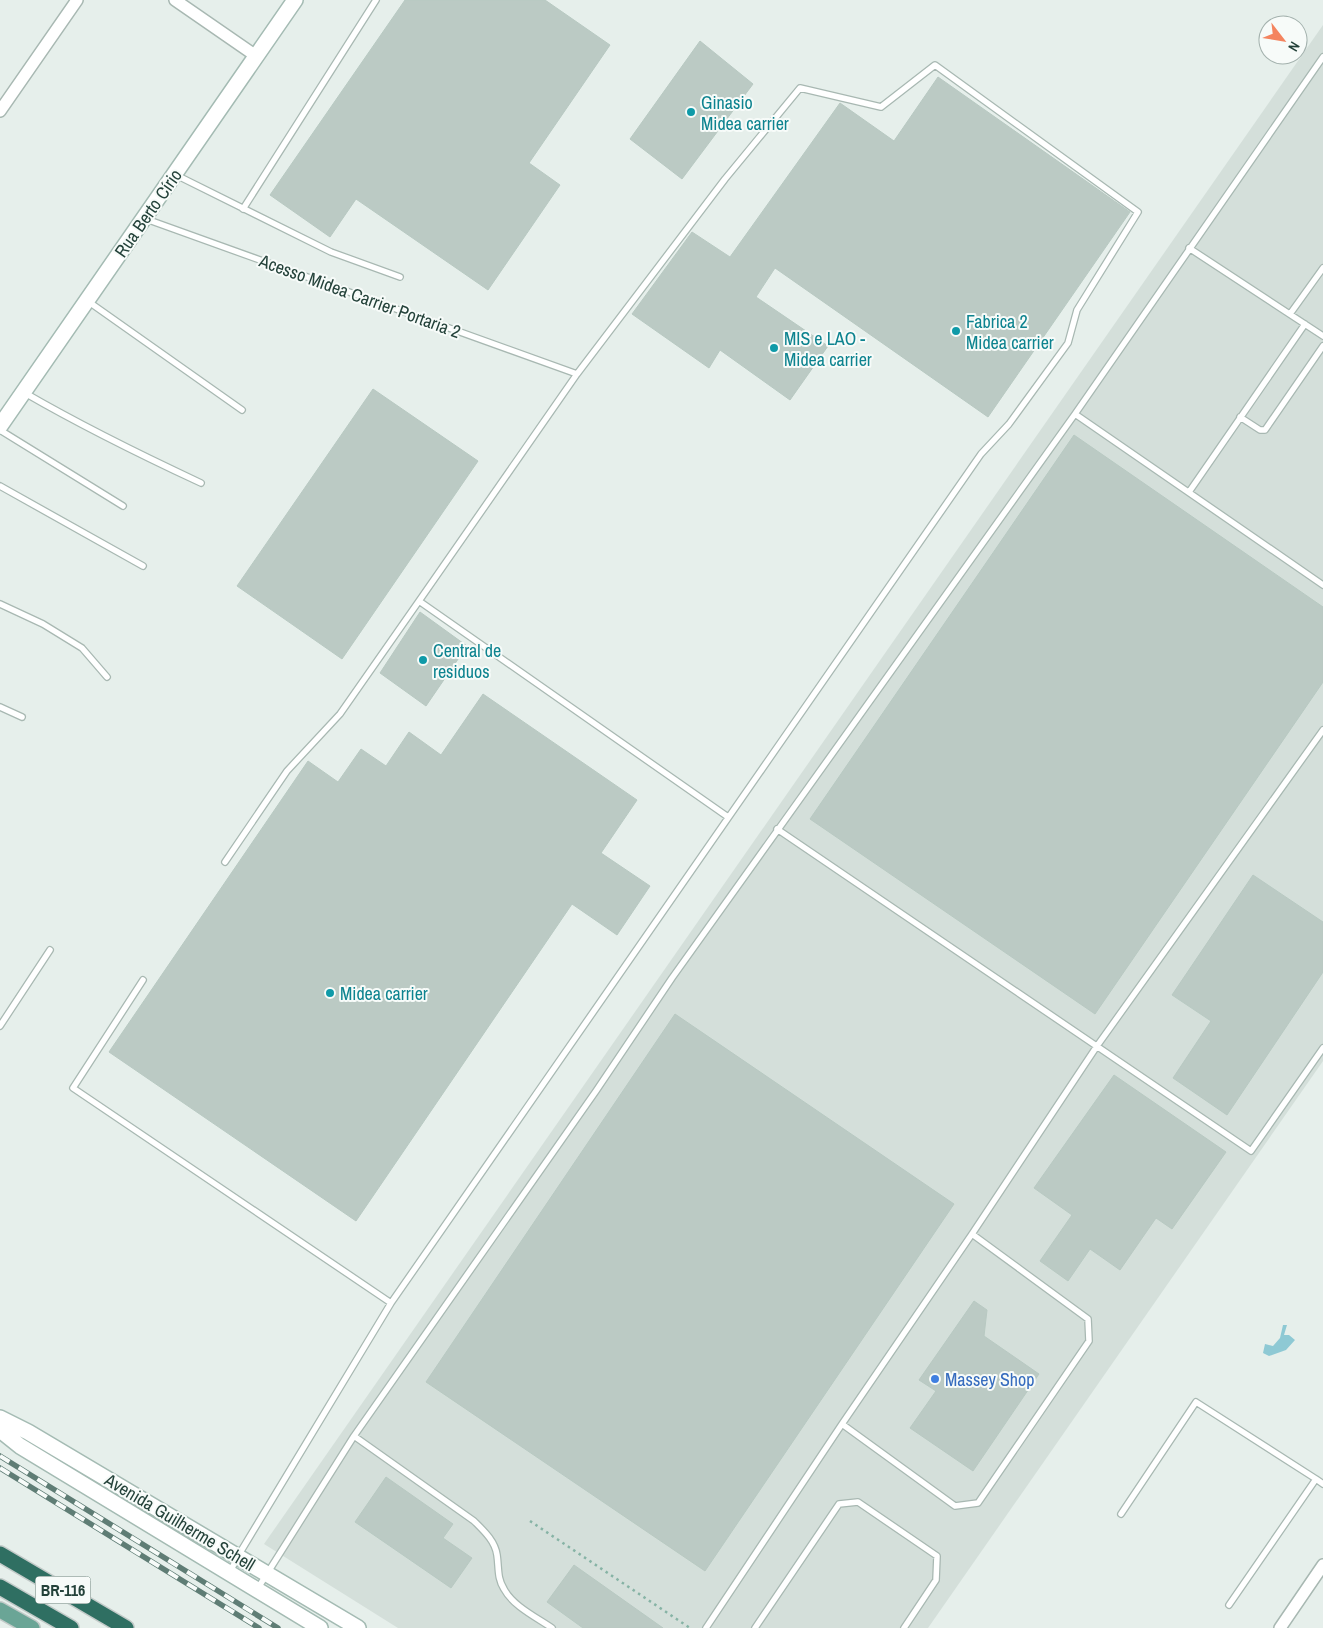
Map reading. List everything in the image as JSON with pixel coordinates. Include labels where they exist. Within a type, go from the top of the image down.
[{"type":"highway","name":"BR-116","points":[[0,1554],[126,1628]]},
{"type":"highway","name":"BR-116","points":[[0,1587],[71,1628]]},
{"type":"main road","name":"Rua Berto Círio","points":[[0,426],[295,0]]},
{"type":"main road","name":"Avenida Guilherme Schell","points":[[0,1418],[28,1432],[358,1628]]},
{"type":"main road","name":"Avenida Guilherme Schell","points":[[0,1430],[20,1446],[320,1628]]},
{"type":"main road","points":[[0,1610],[32,1628]]},
{"type":"street","points":[[0,111],[77,0]]},
{"type":"street","points":[[175,0],[256,56]]},
{"type":"street","points":[[1280,1628],[1323,1565]]},
{"type":"lane","points":[[244,209],[376,0]]},
{"type":"lane","points":[[256,1590],[354,1436],[777,829],[1075,414],[1323,57]]},
{"type":"lane","points":[[225,862],[287,771],[340,714],[577,374],[725,179],[800,88],[881,107],[935,65],[1138,212],[1077,310],[1068,343],[1009,424],[981,454],[391,1303],[229,1573]]},
{"type":"lane","points":[[174,174],[331,252],[400,277]]},
{"type":"lane","name":"Acesso Midea Carrier Portaria 2","points":[[144,219],[577,374]]},
{"type":"lane","points":[[1189,248],[1323,336]]},
{"type":"lane","points":[[1290,314],[1323,268]]},
{"type":"lane","points":[[87,300],[242,410]]},
{"type":"lane","points":[[1189,492],[1305,324]]},
{"type":"lane","points":[[1240,417],[1260,430],[1265,430],[1323,346]]},
{"type":"lane","points":[[24,392],[50,408],[201,483]]},
{"type":"lane","points":[[1075,414],[1323,585]]},
{"type":"lane","points":[[0,430],[123,506]]},
{"type":"lane","points":[[0,486],[143,566]]},
{"type":"lane","points":[[419,602],[728,817]]},
{"type":"lane","points":[[0,604],[43,624],[82,648],[107,677]]},
{"type":"lane","points":[[0,707],[22,717]]},
{"type":"lane","points":[[706,1628],[1097,1046],[1323,730]]},
{"type":"lane","points":[[777,829],[1251,1151],[1323,1048]]},
{"type":"lane","points":[[0,1026],[50,950]]},
{"type":"lane","points":[[144,980],[73,1088],[391,1303]]},
{"type":"lane","points":[[842,1424],[955,1506],[978,1503],[1089,1341],[1088,1319],[972,1234]]},
{"type":"lane","points":[[1121,1514],[1196,1402],[1323,1484]]},
{"type":"lane","points":[[354,1436],[474,1521],[493,1543],[497,1554],[498,1577],[504,1591],[514,1602],[552,1628]]},
{"type":"lane","points":[[1229,1605],[1316,1480]]},
{"type":"lane","points":[[755,1628],[839,1504],[858,1502],[937,1556],[936,1580],[904,1628]]},
{"type":"path","points":[[530,1522],[690,1628]]},
{"type":"shaded area","points":[[1323,25],[1323,1061],[928,1628],[398,1628],[264,1544],[1295,65],[1308,65],[1308,47]]},
{"type":"water","points":[[1283,1325],[1287,1325],[1284,1335],[1289,1335],[1295,1340],[1286,1350],[1269,1356],[1263,1353],[1265,1344],[1273,1346],[1280,1338]]},
{"type":"building","points":[[405,0],[545,0],[610,45],[529,163],[560,185],[488,290],[356,199],[330,237],[270,195]]},
{"type":"building","name":"Ginasio Midea carrier","points":[[700,41],[753,84],[682,179],[630,139]]},
{"type":"building","name":"Fabrica 2 Midea carrier","points":[[938,77],[1130,212],[988,417],[775,268],[756,297],[828,346],[790,400],[720,350],[709,368],[632,314],[692,232],[730,257],[840,103],[894,141]]},
{"type":"building","points":[[373,389],[478,461],[342,659],[237,586]]},
{"type":"building","points":[[1074,435],[1323,607],[1323,682],[1095,1014],[810,819]]},
{"type":"building","name":"Central de residuos","points":[[420,612],[467,646],[426,706],[380,673]]},
{"type":"building","name":"Midea carrier","points":[[483,694],[637,800],[601,853],[650,886],[617,935],[572,904],[356,1221],[109,1052],[308,761],[338,782],[361,749],[386,766],[409,732],[441,755]]},
{"type":"building","points":[[1253,875],[1323,922],[1323,972],[1227,1115],[1173,1078],[1211,1021],[1172,995]]},
{"type":"building","points":[[675,1014],[954,1204],[705,1571],[426,1382]]},
{"type":"building","points":[[1114,1075],[1226,1152],[1172,1229],[1156,1218],[1120,1270],[1090,1249],[1068,1281],[1040,1261],[1072,1215],[1034,1188]]},
{"type":"building","points":[[974,1301],[987,1310],[984,1336],[1039,1374],[973,1471],[910,1428],[936,1391],[919,1380]]},
{"type":"building","points":[[386,1477],[453,1524],[443,1538],[472,1558],[451,1588],[355,1522]]},
{"type":"building","points":[[574,1565],[663,1628],[583,1628],[547,1602]]},
{"type":"railway","points":[[0,1456],[278,1628]]},
{"type":"railway","points":[[0,1468],[259,1628]]},
{"type":"place","name":"Ginasio Midea carrier","points":[[691,112]]},
{"type":"place","name":"Fabrica 2 Midea carrier","points":[[956,331]]},
{"type":"place","name":"MIS e LAO - Midea carrier","points":[[774,348]]},
{"type":"place","name":"Central de residuos","points":[[423,660]]},
{"type":"place","name":"Midea carrier","points":[[330,993]]},
{"type":"place","name":"Massey Shop","points":[[935,1379]]}]
